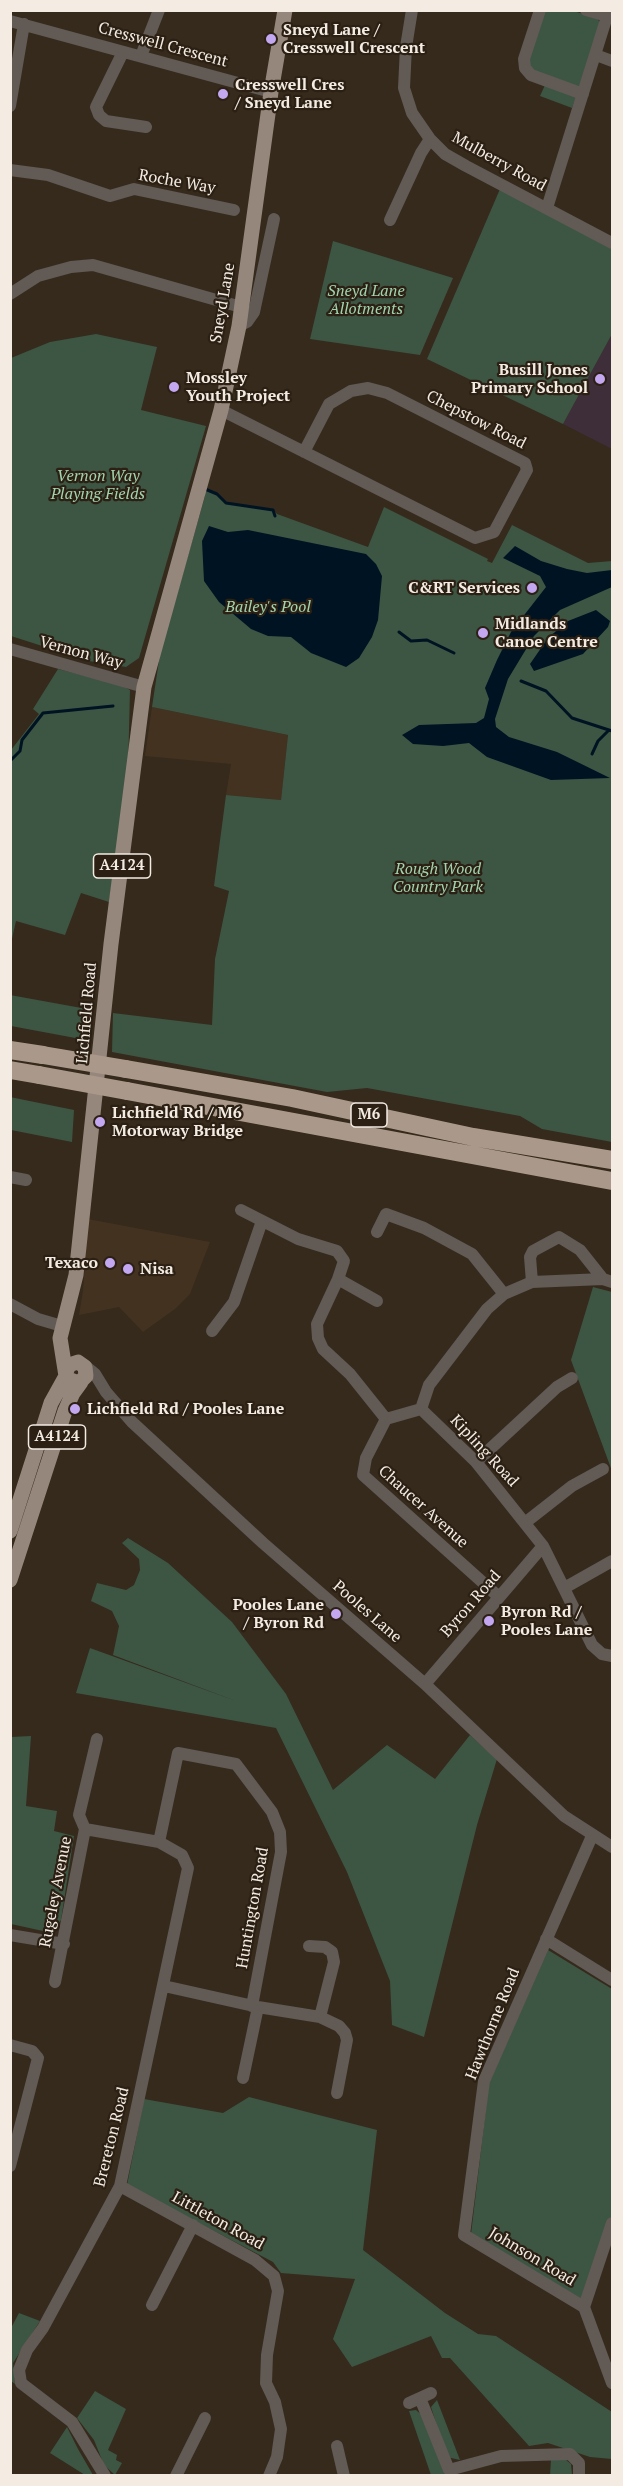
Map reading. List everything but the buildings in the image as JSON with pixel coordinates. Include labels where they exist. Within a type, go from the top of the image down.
[{"type":"highway","name":"M6","points":[[10,1050],[292,1098],[473,1137],[612,1160]]},
{"type":"highway","name":"M6","points":[[10,1070],[612,1181]]},
{"type":"main road","name":"Sneyd Lane","points":[[143,694],[222,410],[239,326],[271,92],[285,10]]},
{"type":"main road","name":"Lichfield Road","points":[[66,1374],[60,1338],[76,1275],[111,944],[143,694]]},
{"type":"main road","points":[[62,1326],[70,1337],[83,1365]]},
{"type":"main road","points":[[82,1382],[70,1382],[66,1374],[72,1363],[83,1365]]},
{"type":"main road","name":"A4124","points":[[11,1576],[65,1411],[73,1393],[87,1373],[83,1365]]},
{"type":"main road","name":"A4124","points":[[10,1531],[46,1418],[66,1374]]},
{"type":"street","points":[[141,56],[159,10]]},
{"type":"street","name":"Mulberry Road","points":[[412,10],[406,47],[404,88],[412,114],[430,139],[445,154],[612,243]]},
{"type":"street","points":[[540,10],[524,59],[525,68],[531,75],[583,94]]},
{"type":"street","points":[[547,208],[608,14],[586,10]]},
{"type":"street","name":"Cresswell Crescent","points":[[10,21],[271,92]]},
{"type":"street","points":[[10,106],[24,24]]},
{"type":"street","points":[[123,52],[96,107],[99,115],[106,121],[146,128]]},
{"type":"street","points":[[596,55],[612,61]]},
{"type":"street","points":[[390,220],[415,163],[430,139]]},
{"type":"street","name":"Roche Way","points":[[10,170],[48,175],[110,196],[134,189],[234,210]]},
{"type":"street","points":[[239,326],[247,322],[254,312],[274,219]]},
{"type":"street","points":[[12,291],[38,276],[71,267],[93,265],[241,307]]},
{"type":"street","name":"Chepstow Road","points":[[222,410],[304,452],[475,538],[494,532],[527,470],[525,463],[387,393],[368,387],[351,391],[329,404],[304,452]]},
{"type":"street","name":"Vernon Way","points":[[10,649],[143,694]]},
{"type":"street","points":[[11,1181],[26,1180]]},
{"type":"street","points":[[241,1210],[298,1239],[337,1251],[344,1261],[317,1324],[318,1338],[323,1349],[350,1374],[386,1419],[421,1409],[429,1385],[487,1309],[504,1294],[532,1282],[608,1281]]},
{"type":"street","points":[[377,1232],[386,1214],[424,1228],[472,1254],[504,1294]]},
{"type":"street","points":[[212,1331],[234,1302],[262,1221]]},
{"type":"street","points":[[532,1282],[530,1257],[532,1251],[555,1237],[580,1250],[608,1281]]},
{"type":"street","points":[[338,1279],[377,1301]]},
{"type":"street","points":[[10,1304],[38,1319],[62,1326]]},
{"type":"street","name":"Pooles Lane","points":[[83,1365],[95,1374],[106,1392],[132,1422],[263,1543],[425,1684],[564,1816],[612,1847]]},
{"type":"street","points":[[476,1462],[557,1387],[572,1378]]},
{"type":"street","name":"Pooles Lane","points":[[82,1382],[98,1386],[106,1392]]},
{"type":"street","name":"Kipling Road","points":[[421,1409],[476,1462],[526,1522],[543,1546],[566,1587],[592,1645],[602,1653],[612,1656]]},
{"type":"street","name":"Chaucer Avenue","points":[[386,1419],[366,1458],[363,1475],[499,1597]]},
{"type":"street","points":[[526,1522],[572,1486],[603,1469]]},
{"type":"street","name":"Byron Road","points":[[425,1684],[543,1546]]},
{"type":"street","points":[[566,1587],[612,1561]]},
{"type":"street","name":"Rugeley Avenue","points":[[55,1982],[85,1830],[79,1815],[97,1739]]},
{"type":"street","name":"Huntington Road","points":[[159,1842],[178,1753],[236,1764],[272,1812],[280,1832],[281,1852],[255,2007]]},
{"type":"street","name":"Brereton Road","points":[[85,1830],[159,1842],[182,1855],[188,1868],[120,2186],[43,2328],[27,2350],[19,2370],[21,2383],[26,2388],[72,2421],[105,2475]]},
{"type":"street","name":"Hawthorne Road","points":[[464,2235],[484,2081],[592,1836]]},
{"type":"street","points":[[10,1935],[64,1944]]},
{"type":"street","points":[[546,1939],[612,1980]]},
{"type":"street","points":[[309,1946],[325,1947],[332,1952],[334,1962],[320,2017]]},
{"type":"street","points":[[164,1986],[255,2007],[320,2017],[339,2026],[345,2033],[346,2040],[337,2093]]},
{"type":"street","points":[[243,2078],[255,2007]]},
{"type":"street","points":[[10,2045],[32,2051],[38,2058],[14,2136],[10,2166]]},
{"type":"street","name":"Littleton Road","points":[[120,2186],[265,2265],[274,2276],[278,2291],[267,2355],[266,2383],[275,2402],[281,2429],[277,2457],[269,2475]]},
{"type":"street","name":"Johnson Road","points":[[612,2223],[584,2307],[612,2383]]},
{"type":"street","points":[[152,2305],[193,2225]]},
{"type":"street","name":"Johnson Road","points":[[464,2235],[584,2307]]},
{"type":"street","points":[[420,2398],[450,2473],[501,2456],[570,2454],[579,2463],[579,2475]]},
{"type":"street","points":[[176,2475],[205,2418]]},
{"type":"street","points":[[334,2454],[344,2475]]},
{"type":"shaded area","name":"Busill Jones Primary School","points":[[612,334],[612,449],[563,424]]},
{"type":"shaded area","points":[[152,707],[288,735],[281,800],[226,795],[231,764],[145,756]]},
{"type":"shaded area","points":[[88,1219],[210,1242],[190,1294],[175,1309],[143,1332],[119,1307],[79,1315]]},
{"type":"green space","points":[[545,11],[573,11],[598,18],[600,25],[581,85],[576,87],[531,70],[529,60]]},
{"type":"green space","points":[[545,85],[576,97],[572,108],[540,96]]},
{"type":"green space","points":[[500,189],[612,249],[612,334],[563,424],[427,359]]},
{"type":"green space","name":"Sneyd Lane Allotments","points":[[333,241],[453,278],[420,355],[310,339]]},
{"type":"green space","name":"Vernon Way Playing Fields","points":[[96,334],[157,347],[141,410],[206,426],[139,658],[126,667],[89,661],[11,636],[11,358],[50,342]]},
{"type":"green space","name":"Rough Wood Country Park","points":[[205,489],[217,494],[226,503],[273,510],[277,514],[368,547],[384,507],[492,563],[512,525],[588,563],[612,561],[612,1142],[542,1129],[520,1116],[367,1088],[327,1092],[112,1052],[113,1013],[212,1025],[215,959],[229,891],[214,886],[226,795],[281,800],[288,735],[152,707],[160,654],[205,496]]},
{"type":"green space","points":[[58,669],[121,685],[130,690],[128,772],[109,902],[81,893],[65,935],[16,921],[11,943],[11,750],[39,714],[33,709]]},
{"type":"green space","points":[[10,995],[87,1009],[86,1040],[11,1026]]},
{"type":"green space","points":[[10,1097],[74,1110],[72,1142],[11,1130]]},
{"type":"green space","points":[[593,1287],[612,1292],[612,1471],[571,1360]]},
{"type":"green space","points":[[128,1538],[168,1563],[232,1622],[286,1694],[333,1790],[387,1745],[435,1779],[470,1735],[497,1759],[477,1825],[424,2037],[392,2025],[390,1981],[347,1872],[276,1728],[76,1693],[90,1648],[236,1701],[113,1655],[119,1626],[112,1611],[91,1601],[97,1583],[126,1590],[134,1585],[140,1570],[139,1559],[122,1543]]},
{"type":"green space","points":[[31,1736],[26,1806],[57,1811],[54,1831],[74,1836],[61,1920],[52,1933],[11,1924],[11,1737]]},
{"type":"green space","points":[[548,1950],[612,1989],[612,2214],[582,2299],[471,2234],[489,2083]]},
{"type":"green space","points":[[249,2097],[377,2130],[363,2250],[445,2313],[478,2334],[496,2336],[612,2412],[612,2459],[590,2457],[548,2443],[529,2446],[450,2358],[442,2358],[431,2336],[352,2367],[333,2339],[355,2279],[281,2273],[273,2262],[127,2185],[144,2099],[223,2113]]},
{"type":"green space","points":[[19,2313],[40,2321],[13,2363],[15,2384],[11,2381],[11,2328]]},
{"type":"green space","points":[[95,2391],[126,2409],[108,2450],[117,2455],[116,2460],[122,2463],[115,2475],[104,2465],[94,2440],[77,2418]]},
{"type":"green space","points":[[437,2400],[460,2460],[447,2457],[431,2407]]},
{"type":"green space","points":[[416,2410],[423,2416],[445,2475],[431,2475],[409,2411]]},
{"type":"green space","points":[[67,2427],[93,2475],[85,2475],[50,2453]]},
{"type":"green space","points":[[551,2459],[566,2460],[571,2464],[572,2475],[550,2476]]},
{"type":"water","points":[[209,526],[228,532],[248,530],[366,554],[376,564],[382,576],[378,620],[372,637],[359,658],[346,667],[311,653],[291,637],[268,636],[251,629],[219,602],[204,581],[202,541]]},
{"type":"water","points":[[515,546],[541,561],[567,569],[587,573],[612,570],[612,587],[560,610],[534,636],[508,679],[495,719],[496,727],[509,737],[557,752],[610,778],[551,780],[487,757],[469,743],[443,746],[413,744],[402,735],[419,725],[476,723],[484,718],[489,699],[485,688],[497,660],[511,632],[546,587],[540,576],[503,558]]},
{"type":"water","points":[[596,610],[610,621],[608,627],[583,654],[534,671],[530,664],[548,638],[568,621]]},
{"type":"waterway","points":[[205,489],[217,494],[226,503],[273,510],[275,516]]},
{"type":"waterway","points":[[399,632],[411,641],[427,640],[454,653]]},
{"type":"waterway","points":[[521,681],[546,691],[572,718],[612,731]]},
{"type":"waterway","points":[[10,761],[20,751],[22,740],[43,713],[113,706]]},
{"type":"waterway","points":[[592,754],[598,741],[609,730]]},
{"type":"place","name":"Sneyd Lane / Cresswell Crescent","points":[[271,39]]},
{"type":"place","name":"Cresswell Cres / Sneyd Lane","points":[[223,94]]},
{"type":"place","name":"Busill Jones Primary School","points":[[600,379]]},
{"type":"place","name":"Mossley Youth Project","points":[[174,387]]},
{"type":"place","name":"C&RT Services","points":[[532,588]]},
{"type":"place","name":"Midlands Canoe Centre","points":[[483,633]]},
{"type":"place","name":"Lichfield Rd / M6 Motorway Bridge","points":[[100,1122]]},
{"type":"place","name":"Texaco","points":[[110,1263]]},
{"type":"place","name":"Nisa","points":[[128,1269]]},
{"type":"place","name":"Lichfield Rd / Pooles Lane","points":[[75,1409]]},
{"type":"place","name":"Pooles Lane / Byron Rd","points":[[336,1614]]},
{"type":"place","name":"Byron Rd / Pooles Lane","points":[[489,1621]]},
{"type":"park label","name":"Bailey's Pool","points":[[268,607]]}]
